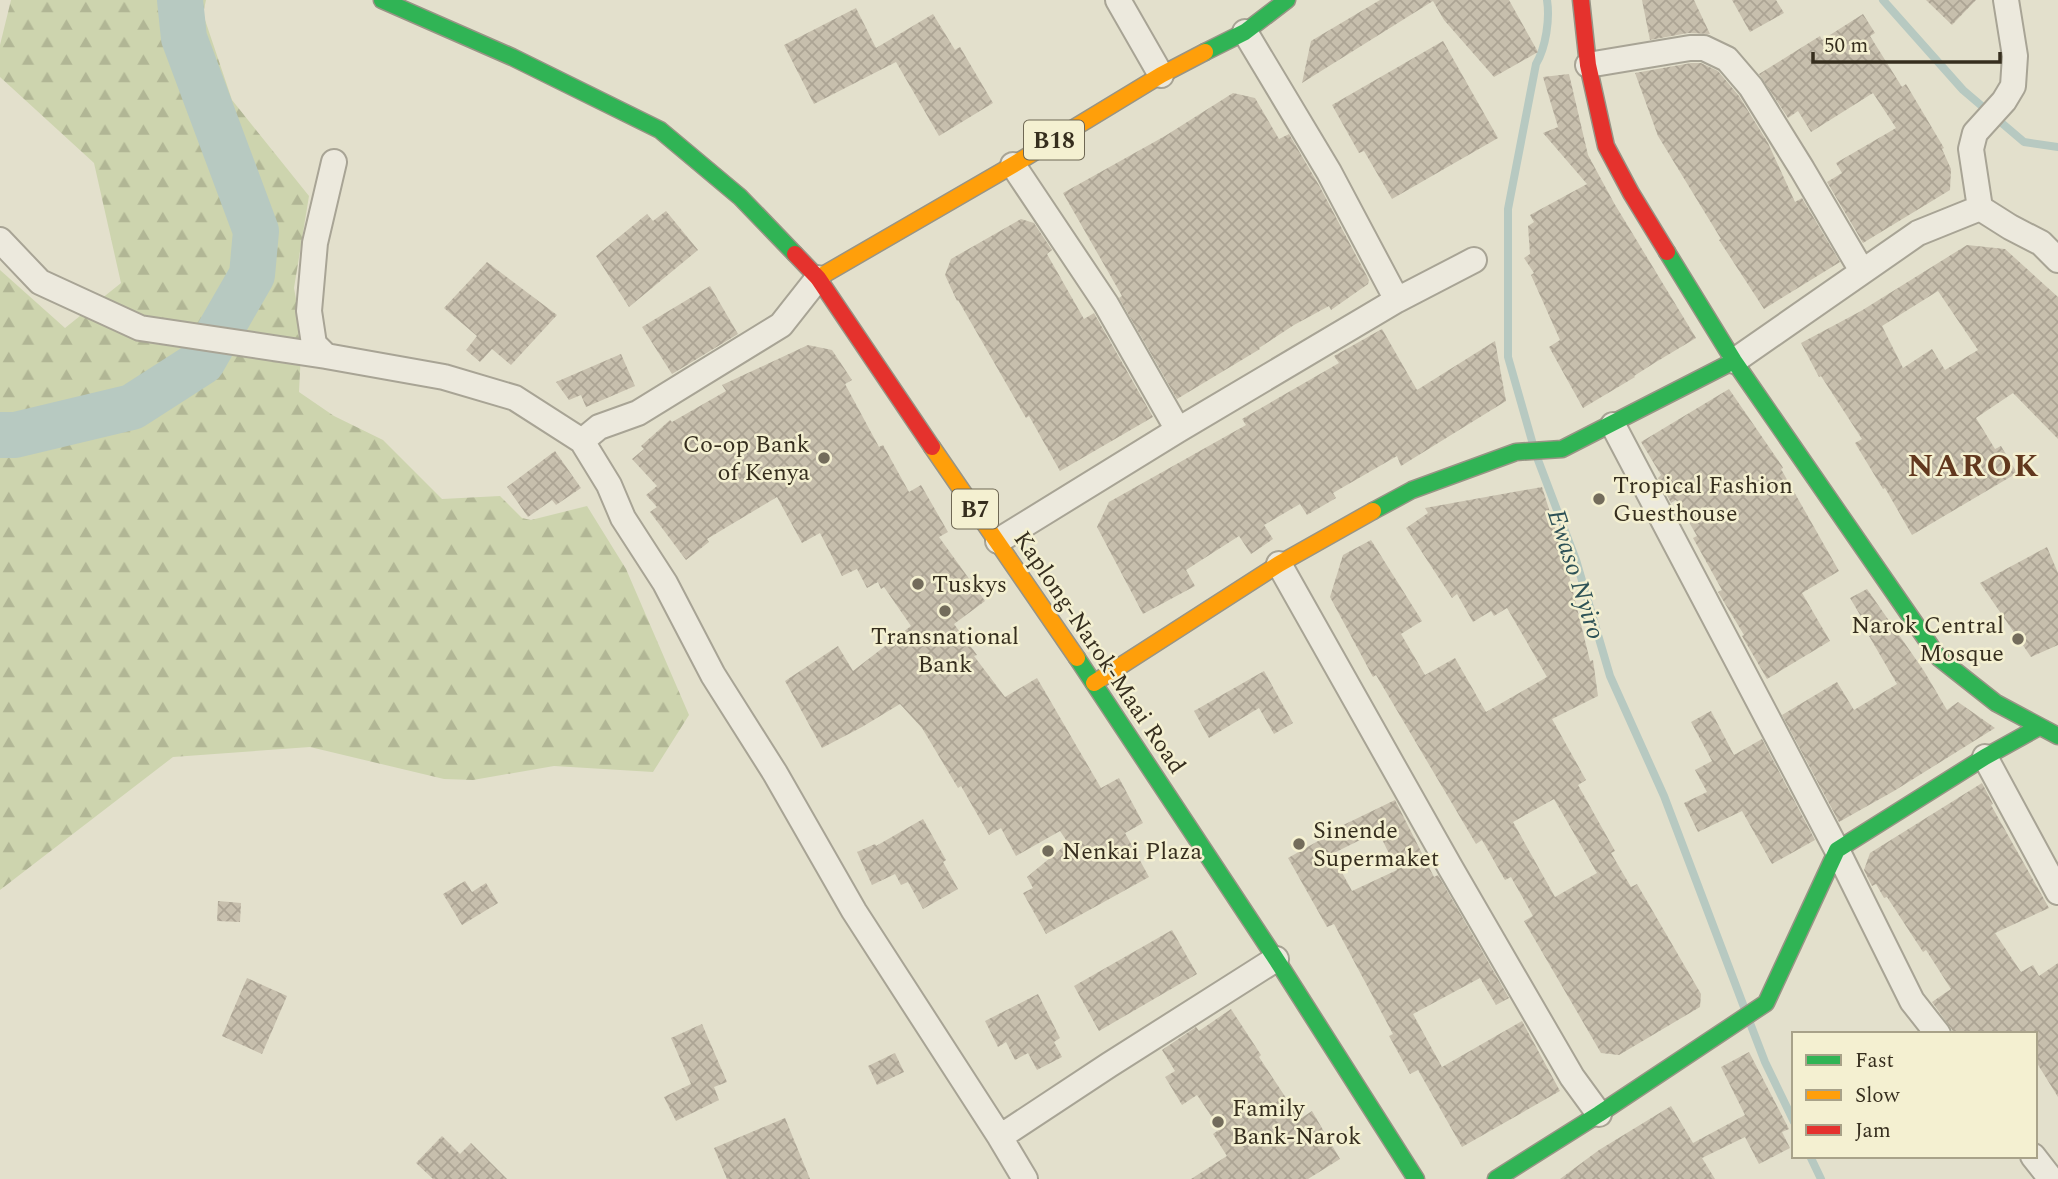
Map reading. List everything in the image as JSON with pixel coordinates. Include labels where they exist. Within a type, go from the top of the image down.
[{"type":"main road","name":"Kaplong-Narok-Maai Road","points":[[382,0],[512,57],[660,130],[740,197],[818,278],[1094,683],[1276,959],[1416,1179]]},
{"type":"main road","name":"B18","points":[[818,278],[1161,75],[1245,32],[1287,0]]},
{"type":"main road","points":[[1581,0],[1588,65],[1606,146],[1631,193],[1734,361],[1939,658],[1996,703],[2058,736]]},
{"type":"main road","points":[[1094,683],[1279,564],[1412,490],[1516,452],[1562,449],[1734,361]]},
{"type":"main road","points":[[1496,1179],[1766,1003],[1837,850],[1985,757],[2039,727]]},
{"type":"street","points":[[440,26],[445,0]]},
{"type":"street","points":[[1118,0],[1161,75]]},
{"type":"street","points":[[2006,0],[2015,56],[2014,86],[1975,133],[1971,149],[1980,208],[2041,243],[2058,260]]},
{"type":"street","points":[[1245,32],[1329,172],[1397,300]]},
{"type":"street","points":[[1588,65],[1690,48],[1704,48],[1727,60],[1751,87],[1862,271]]},
{"type":"street","points":[[326,356],[314,344],[309,311],[315,243],[334,162]]},
{"type":"street","points":[[1013,165],[1106,304],[1178,430]]},
{"type":"street","points":[[1734,361],[1919,233],[1980,208]]},
{"type":"street","points":[[0,240],[40,282],[140,328],[444,377],[515,398],[582,441],[609,485],[623,518],[666,583],[713,675],[775,773],[854,911],[1000,1138],[1014,1176]]},
{"type":"street","points":[[998,541],[1397,300],[1474,260]]},
{"type":"street","points":[[582,441],[599,427],[638,414],[781,326],[818,278]]},
{"type":"street","points":[[1613,425],[1837,850],[1912,1001],[1936,1032]]},
{"type":"street","points":[[1279,564],[1572,1077],[1599,1114]]},
{"type":"street","points":[[1985,757],[2058,892]]},
{"type":"street","points":[[1000,1138],[1276,959]]},
{"type":"street","points":[[2035,1158],[2051,1179]]},
{"type":"green space","points":[[11,0],[206,0],[203,14],[232,100],[309,196],[294,288],[302,332],[299,392],[334,416],[383,440],[442,499],[500,496],[522,518],[531,520],[587,506],[626,569],[689,715],[653,772],[554,766],[473,780],[444,779],[310,747],[173,757],[0,890],[0,270],[65,328],[121,283],[94,163],[0,77],[0,45]]},
{"type":"building","points":[[1380,0],[1509,0],[1538,52],[1494,77],[1444,20],[1433,1],[1302,83],[1311,41]]},
{"type":"building","points":[[1642,0],[1694,0],[1710,34],[1688,33],[1650,40]]},
{"type":"building","points":[[1732,0],[1776,0],[1784,13],[1750,32]]},
{"type":"building","points":[[1926,0],[1976,0],[1952,25]]},
{"type":"building","points":[[856,8],[876,48],[933,14],[955,50],[960,47],[993,103],[939,136],[896,62],[814,104],[784,45]]},
{"type":"building","points":[[1863,14],[1875,33],[1870,36],[1902,87],[1906,84],[1944,148],[1942,149],[1951,169],[1950,190],[1863,243],[1827,182],[1842,173],[1836,163],[1896,128],[1873,93],[1811,132],[1798,111],[1788,118],[1759,74],[1820,36],[1822,40]]},
{"type":"building","points":[[1443,41],[1498,138],[1392,199],[1364,151],[1359,153],[1332,105]]},
{"type":"building","points":[[1701,63],[1718,71],[1739,96],[1768,143],[1795,202],[1802,198],[1840,262],[1764,309],[1719,240],[1721,239],[1658,136],[1635,73]]},
{"type":"building","points":[[1569,74],[1588,155],[1696,338],[1583,408],[1549,347],[1560,340],[1531,275],[1534,273],[1524,258],[1530,254],[1528,226],[1534,222],[1530,215],[1587,184],[1543,133],[1558,127],[1543,77]]},
{"type":"building","points":[[1233,93],[1255,98],[1279,139],[1289,134],[1369,280],[1368,284],[1331,310],[1329,306],[1294,325],[1260,349],[1177,399],[1063,193],[1165,136]]},
{"type":"building","points":[[666,211],[698,250],[629,307],[596,256],[647,214],[653,221]]},
{"type":"building","points":[[1021,219],[1034,223],[1052,250],[1047,254],[1084,319],[1094,313],[1153,417],[1060,471],[957,301],[945,275],[951,259]]},
{"type":"building","points":[[1967,245],[2005,249],[2058,297],[2058,439],[2013,393],[1976,418],[1995,449],[2001,446],[2017,473],[1912,535],[1855,443],[1862,439],[1821,376],[1819,377],[1801,343],[1861,311]],"holes":[[[1938,291],[1978,350],[1945,370],[1932,349],[1903,368],[1882,326]]]},
{"type":"building","points":[[487,262],[557,315],[511,365],[492,349],[480,362],[466,350],[477,336],[444,308]]},
{"type":"building","points":[[710,286],[738,334],[672,374],[642,327]]},
{"type":"building","points":[[1382,329],[1417,390],[1495,341],[1506,401],[1401,466],[1397,456],[1333,493],[1336,498],[1307,515],[1300,504],[1264,525],[1273,539],[1251,554],[1239,536],[1186,570],[1195,586],[1143,614],[1097,527],[1109,502],[1246,425],[1242,419],[1339,363],[1334,356]]},
{"type":"building","points":[[808,345],[832,350],[852,380],[845,384],[879,447],[883,445],[909,492],[921,485],[948,532],[939,537],[985,601],[954,624],[977,655],[974,656],[1005,697],[1037,678],[1101,788],[1119,778],[1143,823],[1125,833],[1149,877],[1046,934],[1023,893],[1033,888],[1027,877],[1068,843],[1060,831],[1016,856],[1001,828],[989,835],[961,786],[958,788],[922,728],[900,704],[822,748],[785,681],[838,646],[853,671],[911,626],[884,587],[881,589],[878,582],[867,588],[857,569],[842,576],[820,533],[802,543],[777,497],[707,539],[709,542],[686,560],[650,512],[657,507],[646,495],[657,486],[632,459],[644,449],[641,446],[670,420],[672,422],[726,391],[722,385]]},
{"type":"building","points":[[621,354],[635,386],[586,407],[581,395],[569,400],[556,382]]},
{"type":"building","points":[[1729,389],[1782,466],[1781,469],[1839,571],[1802,593],[1830,641],[1767,679],[1718,592],[1722,590],[1693,538],[1697,536],[1676,500],[1671,503],[1658,478],[1661,475],[1641,442]]},
{"type":"building","points":[[555,451],[581,488],[556,505],[552,500],[528,517],[507,487]]},
{"type":"building","points":[[1542,487],[1566,563],[1590,661],[1593,660],[1598,696],[1552,719],[1586,780],[1578,785],[1615,851],[1611,853],[1631,887],[1637,884],[1701,994],[1700,1007],[1619,1055],[1601,1053],[1524,921],[1533,916],[1511,877],[1505,880],[1482,840],[1476,844],[1376,675],[1373,677],[1330,597],[1343,555],[1371,540],[1422,621],[1401,634],[1425,675],[1455,658],[1486,712],[1547,677],[1507,608],[1494,616],[1491,611],[1473,622],[1457,594],[1452,598],[1406,528],[1428,513],[1425,508]],"holes":[[[1554,799],[1597,873],[1555,897],[1513,822]]]},
{"type":"building","points":[[2047,547],[2058,573],[2058,645],[2031,657],[1980,583]]},
{"type":"building","points":[[1867,589],[1924,671],[1947,710],[1958,702],[1995,728],[1839,822],[1782,715],[1837,682],[1854,710],[1897,684],[1850,598]]},
{"type":"building","points":[[1264,671],[1293,723],[1274,734],[1259,708],[1209,738],[1194,711]]},
{"type":"building","points":[[1711,711],[1734,755],[1762,739],[1815,840],[1772,864],[1742,811],[1698,832],[1684,803],[1707,792],[1695,770],[1712,761],[1691,722]]},
{"type":"building","points":[[1982,783],[1993,804],[1991,805],[2049,908],[1995,933],[2021,972],[2033,965],[2039,976],[2058,963],[2058,1097],[2037,1063],[2037,1032],[1954,1032],[1932,1002],[1951,989],[1887,897],[1884,898],[1876,884],[1872,886],[1864,870],[1870,853]]},
{"type":"building","points":[[1395,800],[1434,877],[1438,875],[1509,998],[1496,1005],[1480,978],[1413,1014],[1442,1067],[1522,1021],[1560,1091],[1462,1147],[1418,1070],[1410,1074],[1389,1036],[1393,1034],[1334,924],[1327,927],[1288,858],[1334,832],[1333,830]],"holes":[[[1378,831],[1397,870],[1352,891],[1332,854]]]},
{"type":"building","points":[[923,819],[946,860],[943,862],[958,889],[923,909],[908,882],[901,885],[895,874],[872,885],[857,852],[875,844],[876,846]]},
{"type":"building","points":[[465,881],[472,892],[486,883],[498,903],[462,925],[443,894]]},
{"type":"building","points":[[218,901],[241,903],[240,922],[217,921]]},
{"type":"building","points":[[1172,930],[1197,974],[1099,1031],[1074,986]]},
{"type":"building","points":[[247,978],[287,996],[262,1054],[222,1036]]},
{"type":"building","points":[[1038,994],[1060,1038],[1054,1042],[1062,1057],[1037,1070],[1028,1053],[1015,1060],[1006,1042],[998,1047],[985,1021]]},
{"type":"building","points":[[1231,1009],[1300,1119],[1312,1111],[1340,1159],[1308,1179],[1191,1179],[1227,1156],[1213,1134],[1220,1129],[1197,1095],[1182,1105],[1165,1077],[1175,1071],[1162,1050],[1196,1027],[1199,1031]]},
{"type":"building","points":[[702,1024],[727,1082],[714,1087],[719,1100],[676,1121],[664,1097],[691,1084],[671,1038]]},
{"type":"building","points":[[1749,1052],[1789,1129],[1782,1132],[1790,1148],[1759,1164],[1745,1137],[1702,1158],[1715,1179],[1560,1179],[1599,1150],[1671,1106],[1693,1143],[1745,1115],[1721,1067]]},
{"type":"building","points":[[895,1053],[904,1072],[877,1085],[868,1066]]},
{"type":"building","points":[[785,1118],[810,1179],[727,1179],[714,1148]]},
{"type":"building","points":[[442,1136],[460,1154],[471,1143],[507,1179],[433,1179],[416,1163]]},
{"type":"waterway","points":[[0,435],[15,435],[132,407],[202,362],[252,275],[256,231],[184,38],[180,0]]},
{"type":"waterway","name":"Ewaso Nyiro","points":[[1532,441],[1508,357],[1508,209],[1536,64],[1546,33],[1547,0]]},
{"type":"waterway","points":[[1883,0],[1963,90],[2024,142],[2058,147]]},
{"type":"waterway","name":"Ewaso Nyiro","points":[[1538,460],[1576,560],[1610,676],[1664,796],[1744,1007]]},
{"type":"waterway","name":"Ewaso Nyiro","points":[[1750,1023],[1792,1118]]},
{"type":"waterway","name":"Ewaso Nyiro","points":[[1811,1158],[1821,1179]]},
{"type":"traffic: fast","points":[[382,0],[512,57],[660,130],[740,197],[795,254]]},
{"type":"traffic: fast","points":[[1205,52],[1245,32],[1287,0]]},
{"type":"traffic: fast","points":[[1667,252],[1734,361],[1939,658],[1996,703],[2058,736]]},
{"type":"traffic: fast","points":[[1373,511],[1412,490],[1516,452],[1562,449],[1734,361]]},
{"type":"traffic: fast","points":[[1077,658],[1276,959],[1416,1179]]},
{"type":"traffic: fast","points":[[1496,1179],[1766,1003],[1837,850],[1985,757],[2039,727]]},
{"type":"traffic: slow","points":[[818,278],[1161,75],[1205,52]]},
{"type":"traffic: slow","points":[[932,447],[1077,658]]},
{"type":"traffic: slow","points":[[1094,683],[1279,564],[1373,511]]},
{"type":"traffic: jam","points":[[1581,0],[1588,65],[1606,146],[1667,252]]},
{"type":"traffic: jam","points":[[795,254],[818,278],[932,447]]},
{"type":"place","name":"Co-op Bank of Kenya","points":[[824,458]]},
{"type":"place","name":"Tropical Fashion Guesthouse","points":[[1599,499]]},
{"type":"place","name":"Tuskys","points":[[918,584]]},
{"type":"place","name":"Transnational Bank","points":[[945,611]]},
{"type":"place","name":"Narok Central Mosque","points":[[2018,639]]},
{"type":"place","name":"Sinende Supermaket","points":[[1299,844]]},
{"type":"place","name":"Nenkai Plaza","points":[[1048,851]]},
{"type":"place","name":"Family Bank-Narok","points":[[1218,1122]]},
{"type":"district","name":"NAROK","points":[[1974,465]]}]
